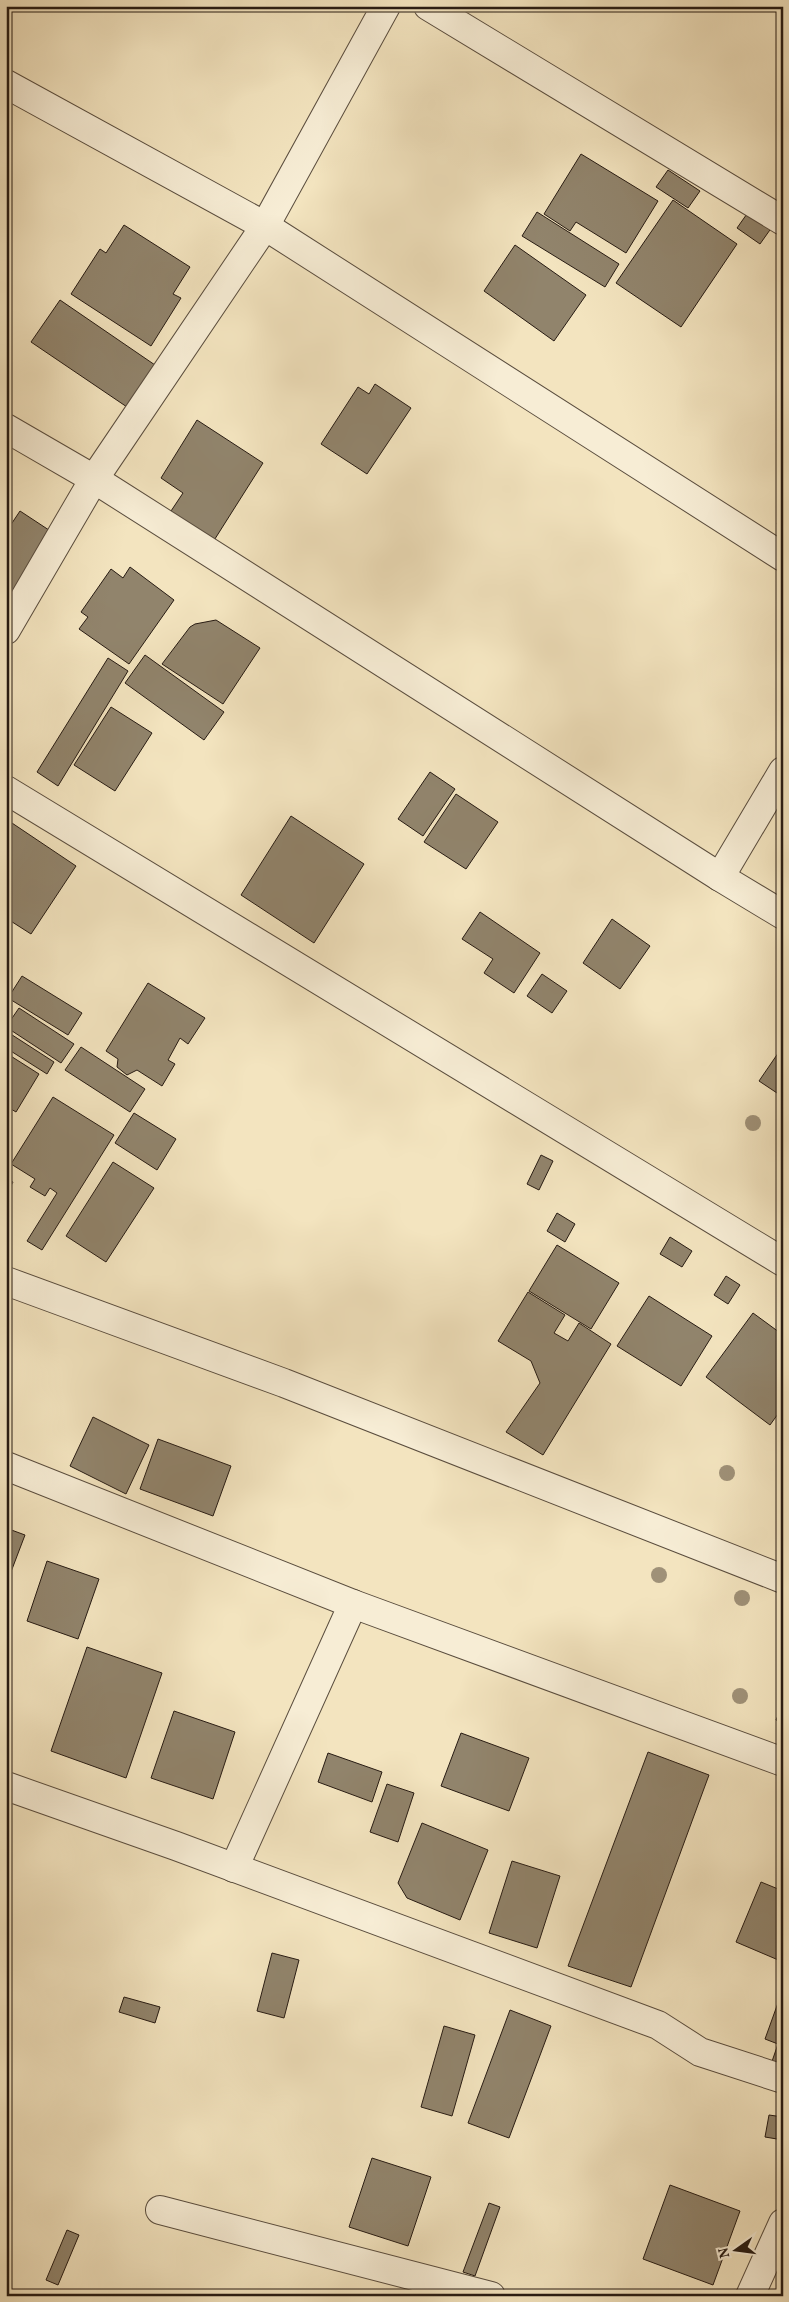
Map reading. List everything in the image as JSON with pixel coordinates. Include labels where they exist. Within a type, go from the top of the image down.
[{"type":"street","points":[[6,630],[94,479],[265,226],[386,6]]},
{"type":"street","points":[[428,6],[783,221]]},
{"type":"street","points":[[6,84],[265,226],[783,557]]},
{"type":"street","points":[[6,428],[94,479],[720,877],[783,915]]},
{"type":"street","points":[[720,877],[783,772]]},
{"type":"street","points":[[6,790],[783,1262]]},
{"type":"street","points":[[6,1281],[284,1383],[783,1580]]},
{"type":"street","points":[[6,1466],[352,1604],[783,1762]]},
{"type":"street","points":[[234,1868],[352,1604]]},
{"type":"street","points":[[6,1786],[658,2025],[700,2052],[783,2079]]},
{"type":"street","points":[[160,2210],[491,2296]]},
{"type":"street","points":[[750,2296],[783,2223]]},
{"type":"building","points":[[581,154],[658,201],[626,253],[576,222],[570,231],[544,214]]},
{"type":"building","points":[[668,170],[700,191],[688,208],[656,187]]},
{"type":"building","points":[[673,200],[737,244],[681,327],[616,283]]},
{"type":"building","points":[[749,211],[772,227],[760,244],[737,228]]},
{"type":"building","points":[[537,212],[619,264],[605,287],[522,236]]},
{"type":"building","points":[[124,225],[190,267],[173,294],[181,298],[151,346],[71,294],[100,249],[106,253]]},
{"type":"building","points":[[515,245],[586,295],[554,341],[484,291]]},
{"type":"building","points":[[60,300],[155,365],[127,407],[31,342]]},
{"type":"building","points":[[375,384],[411,408],[367,474],[321,444],[358,387],[369,394]]},
{"type":"building","points":[[197,420],[263,463],[213,542],[169,514],[183,493],[161,478]]},
{"type":"building","points":[[20,511],[58,536],[6,616],[6,532]]},
{"type":"building","points":[[783,515],[783,528],[777,524]]},
{"type":"building","points":[[130,567],[174,600],[129,664],[79,629],[88,617],[81,612],[111,569],[123,578]]},
{"type":"building","points":[[216,620],[260,648],[223,704],[162,664],[190,627],[195,624]]},
{"type":"building","points":[[145,655],[224,712],[204,740],[125,683]]},
{"type":"building","points":[[108,658],[128,671],[58,786],[37,772]]},
{"type":"building","points":[[111,707],[152,733],[115,791],[74,765]]},
{"type":"building","points":[[430,772],[455,789],[423,836],[398,819]]},
{"type":"building","points":[[456,794],[498,822],[466,869],[424,842]]},
{"type":"building","points":[[291,816],[364,864],[314,943],[241,895]]},
{"type":"building","points":[[6,819],[76,866],[31,934],[6,918]]},
{"type":"building","points":[[480,912],[540,953],[514,993],[484,973],[493,959],[462,939]]},
{"type":"building","points":[[612,919],[650,946],[620,989],[583,963]]},
{"type":"building","points":[[542,974],[567,991],[552,1013],[527,996]]},
{"type":"building","points":[[22,976],[82,1013],[68,1035],[8,998]]},
{"type":"building","points":[[148,983],[205,1018],[188,1044],[180,1038],[168,1060],[175,1064],[162,1086],[137,1070],[127,1075],[117,1067],[118,1059],[106,1051]]},
{"type":"building","points":[[19,1008],[74,1044],[61,1063],[6,1027]]},
{"type":"building","points":[[6,1031],[54,1062],[47,1074],[6,1048]]},
{"type":"building","points":[[783,1046],[783,1097],[759,1081]]},
{"type":"building","points":[[81,1047],[145,1089],[130,1112],[65,1070]]},
{"type":"building","points":[[6,1053],[39,1074],[16,1112],[6,1106]]},
{"type":"building","points":[[53,1097],[114,1135],[42,1250],[27,1241],[57,1193],[50,1188],[45,1196],[30,1187],[35,1179],[11,1164]]},
{"type":"building","points":[[134,1113],[176,1139],[157,1170],[115,1143]]},
{"type":"building","points":[[541,1155],[553,1161],[539,1190],[527,1184]]},
{"type":"building","points":[[113,1162],[154,1188],[106,1262],[66,1236]]},
{"type":"building","points":[[6,1178],[13,1182],[6,1195]]},
{"type":"building","points":[[557,1213],[575,1224],[565,1242],[547,1231]]},
{"type":"building","points":[[670,1237],[692,1251],[682,1267],[660,1254]]},
{"type":"building","points":[[557,1245],[619,1283],[591,1329],[529,1291]]},
{"type":"building","points":[[726,1276],[740,1285],[728,1304],[714,1295]]},
{"type":"building","points":[[528,1292],[565,1315],[554,1333],[568,1341],[579,1323],[611,1344],[543,1455],[506,1432],[540,1383],[531,1361],[498,1341]]},
{"type":"building","points":[[649,1296],[712,1336],[681,1386],[617,1346]]},
{"type":"building","points":[[753,1313],[783,1335],[783,1407],[770,1425],[706,1377]]},
{"type":"building","points":[[93,1417],[149,1445],[126,1494],[70,1466]]},
{"type":"building","points":[[158,1439],[231,1466],[213,1516],[140,1489]]},
{"type":"building","points":[[6,1528],[25,1535],[6,1585]]},
{"type":"building","points":[[47,1561],[99,1579],[78,1639],[27,1621]]},
{"type":"building","points":[[87,1647],[162,1673],[126,1778],[51,1751]]},
{"type":"building","points":[[783,1704],[783,1723],[776,1720]]},
{"type":"building","points":[[174,1711],[235,1732],[213,1799],[151,1778]]},
{"type":"building","points":[[461,1733],[529,1758],[509,1811],[441,1786]]},
{"type":"building","points":[[648,1752],[709,1775],[631,1987],[568,1966]]},
{"type":"building","points":[[328,1753],[382,1772],[372,1802],[318,1782]]},
{"type":"building","points":[[387,1784],[414,1793],[398,1842],[370,1832]]},
{"type":"building","points":[[422,1823],[488,1850],[460,1920],[407,1898],[398,1883]]},
{"type":"building","points":[[512,1861],[560,1876],[537,1948],[489,1933]]},
{"type":"building","points":[[761,1882],[783,1891],[783,1962],[736,1942]]},
{"type":"building","points":[[272,1953],[299,1960],[284,2018],[257,2011]]},
{"type":"building","points":[[783,1989],[783,2075],[769,2070],[778,2044],[765,2039]]},
{"type":"building","points":[[124,1997],[160,2007],[155,2023],[119,2012]]},
{"type":"building","points":[[510,2010],[551,2026],[509,2138],[468,2123]]},
{"type":"building","points":[[444,2026],[475,2035],[452,2116],[421,2107]]},
{"type":"building","points":[[769,2115],[783,2117],[783,2140],[765,2137]]},
{"type":"building","points":[[372,2158],[431,2177],[408,2246],[349,2227]]},
{"type":"building","points":[[670,2185],[740,2211],[713,2285],[643,2259]]},
{"type":"building","points":[[489,2203],[500,2207],[475,2276],[463,2272]]},
{"type":"building","points":[[67,2230],[79,2235],[58,2285],[46,2280]]}]
